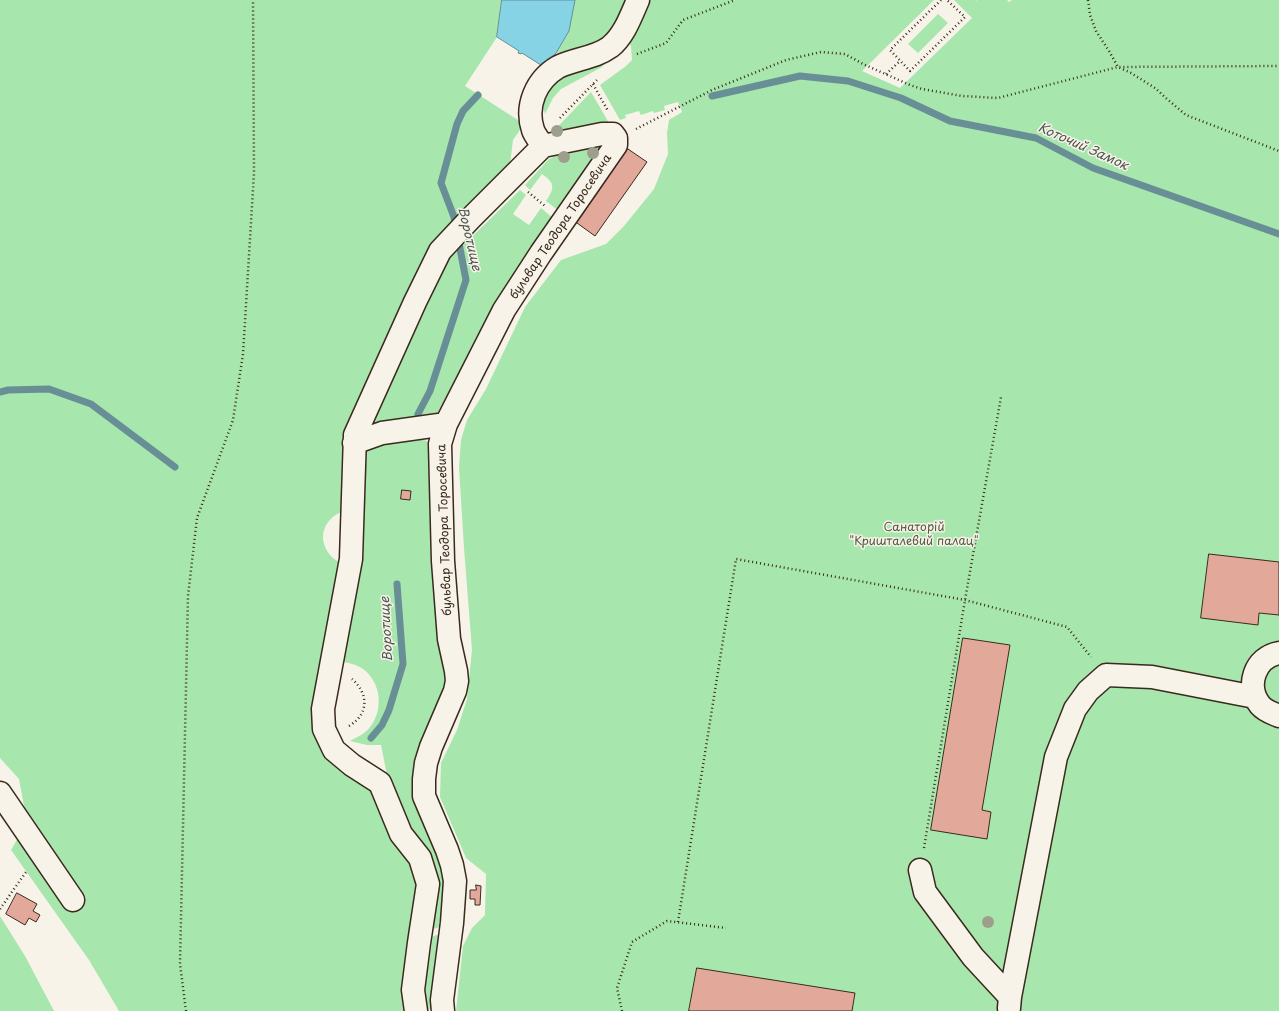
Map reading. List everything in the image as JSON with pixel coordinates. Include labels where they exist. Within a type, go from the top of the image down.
[{"type":"street","points":[[416,1011],[413,990],[428,884],[420,858],[401,834],[380,783],[352,765],[334,750],[324,729],[323,709],[351,559],[355,435],[415,302],[440,251],[541,143],[533,131],[530,111],[536,89],[546,77],[559,67],[595,54],[609,47],[621,35],[638,0]]},
{"type":"street","name":"бульвар Теодора Торосевича","points":[[443,1011],[442,1000],[452,923],[455,880],[447,850],[424,796],[426,764],[431,748],[455,691],[457,681],[449,639],[443,561],[440,444],[446,424],[504,310],[541,253],[616,145],[616,138],[613,134],[608,134],[541,143]]},
{"type":"street","points":[[354,443],[382,433],[446,424]]},
{"type":"street","points":[[1279,653],[1265,658],[1258,666],[1253,676],[1252,687],[1255,697],[1261,706],[1269,712],[1279,716]]},
{"type":"street","points":[[1009,1004],[1056,757],[1075,710],[1088,691],[1106,675],[1152,677],[1255,697]]},
{"type":"street","points":[[0,793],[73,900]]},
{"type":"street","points":[[920,870],[926,892],[1009,1004]]},
{"type":"path","points":[[186,1011],[180,964],[188,596],[197,518],[233,420],[243,354],[254,172],[253,0]]},
{"type":"path","points":[[644,52],[666,43],[682,20],[736,0]]},
{"type":"path","points":[[941,0],[890,50],[910,71],[965,17],[947,0]]},
{"type":"path","points":[[1088,0],[1090,15],[1096,31],[1118,67],[1155,88],[1186,115],[1279,151]]},
{"type":"path","points":[[616,142],[622,136],[712,90],[786,60],[821,52],[845,54],[863,64],[910,85],[962,96],[998,98],[1118,67],[1279,66]]},
{"type":"path","points":[[886,74],[900,61]]},
{"type":"path","points":[[541,143],[598,79]]},
{"type":"path","points":[[528,192],[544,205]]},
{"type":"path","points":[[920,870],[965,600],[1001,397]]},
{"type":"path","points":[[678,922],[736,559],[965,600],[1067,627],[1106,675]]},
{"type":"path","points":[[329,740],[356,722],[364,708],[362,691],[357,684],[332,661]]},
{"type":"path","points":[[0,909],[40,852]]},
{"type":"path","points":[[622,1011],[617,988],[632,942],[667,921],[726,928]]},
{"type":"green space","points":[[0,0],[502,0],[497,37],[465,86],[524,124],[513,140],[510,164],[430,250],[347,433],[348,510],[333,517],[324,529],[323,536],[327,551],[334,559],[344,563],[317,706],[373,787],[419,877],[409,1011],[119,1011],[89,960],[11,850],[27,822],[19,779],[0,758]]},
{"type":"green space","points":[[575,0],[636,0],[612,34],[576,49],[556,53],[569,31]]},
{"type":"green space","name":"Санаторій \"Кришталевий палац\"","points":[[641,0],[934,0],[862,71],[900,88],[972,18],[954,0],[1007,0],[1009,2],[1012,0],[1279,0],[1279,1011],[456,1011],[463,946],[472,928],[485,915],[486,874],[466,858],[440,797],[441,763],[457,730],[467,699],[472,650],[459,467],[461,440],[467,420],[486,389],[525,307],[561,260],[606,244],[624,226],[654,189],[668,154],[667,133],[669,120],[682,112],[678,102],[664,106],[665,110],[654,113],[653,111],[641,115],[639,111],[625,115],[626,118],[620,120],[600,85],[632,60],[631,46],[624,35]]},
{"type":"green space","points":[[938,14],[948,23],[918,53],[908,44]]},
{"type":"green space","points":[[610,58],[602,67],[561,89],[553,98],[545,114],[545,99],[555,84],[573,72]]},
{"type":"green space","points":[[591,92],[609,123],[544,141]]},
{"type":"green space","points":[[601,145],[603,147],[559,211],[546,201],[551,193],[552,186],[546,177],[542,174],[530,190],[525,185],[549,159],[569,150]]},
{"type":"green space","points":[[520,190],[526,195],[513,214],[529,225],[541,208],[554,219],[526,260],[436,415],[373,423],[448,260]]},
{"type":"green space","points":[[417,438],[427,441],[431,446],[450,675],[420,748],[447,873],[443,926],[433,929],[438,894],[433,872],[406,826],[388,780],[381,745],[367,745],[350,741],[366,732],[374,720],[379,705],[377,689],[374,681],[363,669],[340,661],[363,452],[374,445]]},
{"type":"green space","points":[[0,916],[25,956],[54,1011],[0,1011]]},
{"type":"green space","points":[[441,934],[432,1001],[429,1011],[424,995],[433,936]]},
{"type":"water","points":[[502,0],[575,0],[569,31],[556,53],[544,67],[522,53],[518,53],[519,51],[497,37]]},
{"type":"building","points":[[628,149],[647,162],[595,236],[577,223]]},
{"type":"building","points":[[402,490],[411,491],[410,500],[401,499]]},
{"type":"building","points":[[1209,554],[1279,562],[1279,615],[1259,613],[1258,625],[1201,618]]},
{"type":"building","points":[[963,638],[1010,645],[982,810],[991,812],[987,839],[931,830]]},
{"type":"building","points":[[476,885],[481,886],[480,905],[475,905],[475,899],[470,899],[470,890],[476,890]]},
{"type":"building","points":[[17,893],[37,904],[33,911],[40,915],[36,922],[29,918],[25,925],[6,914]]},
{"type":"building","points":[[697,968],[855,993],[852,1011],[689,1011]]},
{"type":"waterway","name":"Коточий Замок","points":[[712,96],[800,76],[848,81],[901,98],[950,121],[1036,138],[1093,168],[1279,234]]},
{"type":"waterway","name":"Воротище","points":[[418,414],[430,391],[466,280],[454,217],[441,183],[457,124],[463,111],[478,95]]},
{"type":"waterway","points":[[0,392],[8,390],[49,389],[91,404],[175,467]]},
{"type":"waterway","name":"Воротище","points":[[371,738],[382,725],[389,710],[403,664],[397,584]]}]
